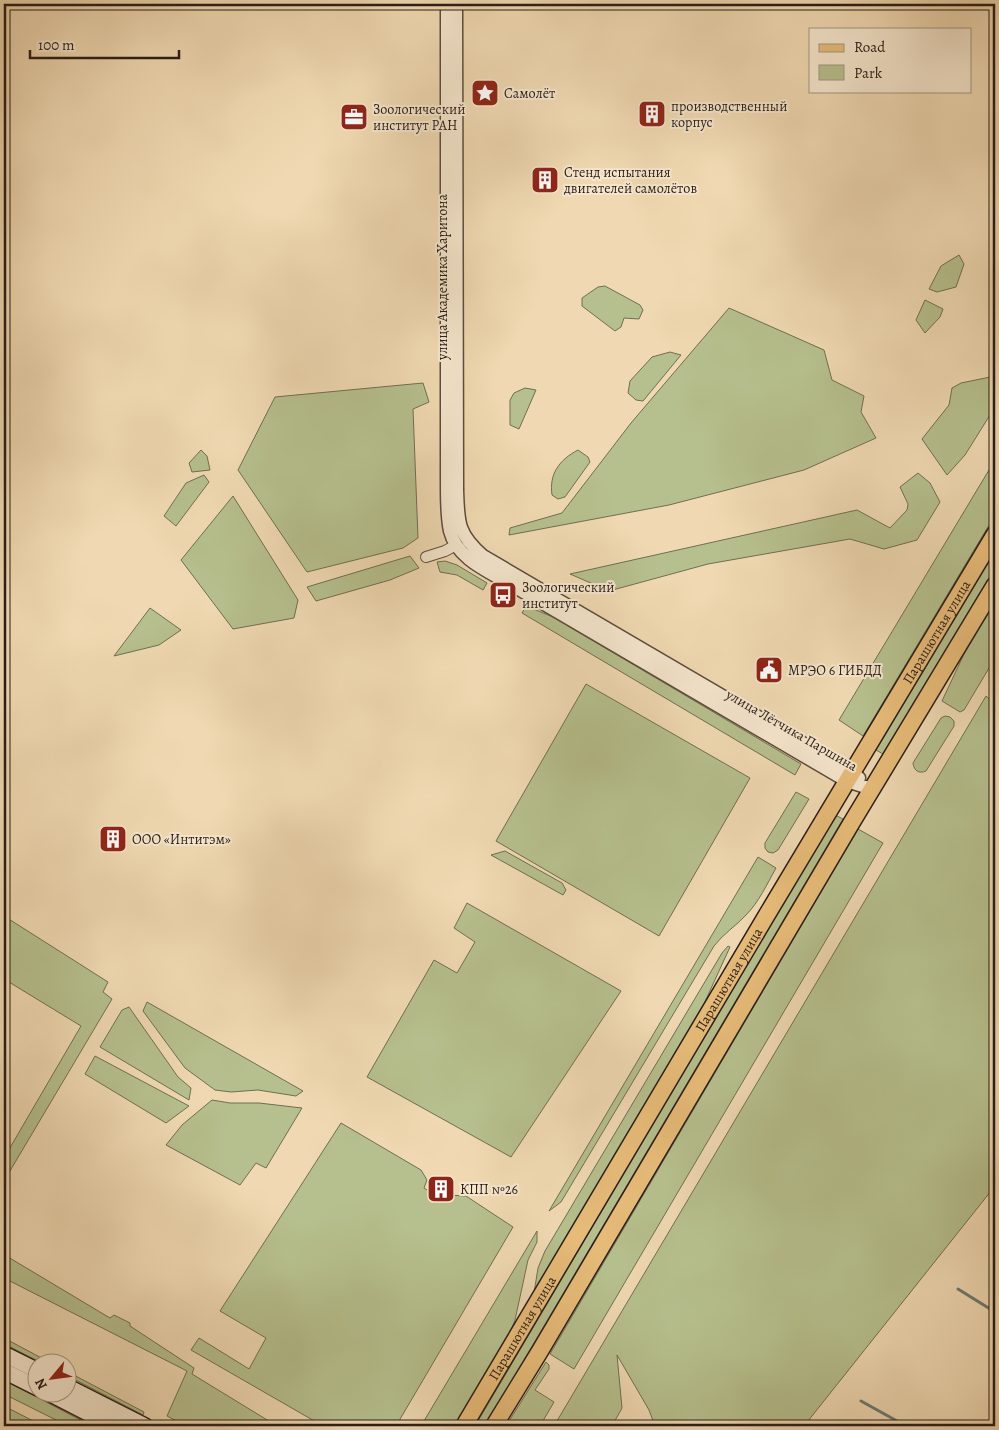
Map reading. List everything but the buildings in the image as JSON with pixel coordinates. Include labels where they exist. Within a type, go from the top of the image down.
[{"type":"main road","name":"Парашютная улица","points":[[464,1426],[995,534]]},
{"type":"main road","name":"Парашютная улица","points":[[494,1426],[995,585]]},
{"type":"main road","points":[[4,1354],[28,1367]]},
{"type":"main road","points":[[4,1371],[28,1383]]},
{"type":"main road","points":[[78,1392],[145,1426]]},
{"type":"main road","points":[[66,1402],[113,1426]]},
{"type":"street","name":"улица Академика Харитона","points":[[447,4],[451,37],[458,516],[465,538],[472,547]]},
{"type":"street","name":"улица Академика Харитона","points":[[456,4],[451,37],[447,488],[450,533],[456,545]]},
{"type":"street","points":[[426,557],[456,545]]},
{"type":"street","name":"улица Лётчика Паршина","points":[[456,545],[464,555],[481,566],[850,776]]},
{"type":"street","name":"улица Лётчика Паршина","points":[[472,547],[483,556],[872,790]]},
{"type":"green space","points":[[959,255],[964,264],[956,287],[937,292],[929,289],[941,266]]},
{"type":"green space","points":[[605,286],[640,305],[643,310],[639,319],[624,318],[621,327],[615,331],[582,306],[582,298],[598,287]]},
{"type":"green space","points":[[925,300],[943,309],[940,317],[925,333],[916,320]]},
{"type":"green space","points":[[729,308],[824,350],[832,380],[864,396],[861,412],[876,438],[804,470],[669,505],[509,535],[510,528],[562,513],[631,423]]},
{"type":"green space","points":[[670,352],[681,355],[643,401],[636,400],[628,393],[630,381],[652,357]]},
{"type":"green space","points":[[995,376],[995,407],[965,455],[947,475],[922,439],[949,405],[952,388],[961,383]]},
{"type":"green space","points":[[423,383],[429,402],[413,409],[418,538],[403,548],[307,572],[238,470],[275,397]]},
{"type":"green space","points":[[525,388],[536,390],[519,429],[510,425],[510,400],[514,393]]},
{"type":"green space","points":[[201,450],[207,456],[210,470],[192,472],[189,463]]},
{"type":"green space","points":[[578,450],[588,457],[590,462],[565,497],[558,499],[552,495],[551,487],[554,474],[566,458]]},
{"type":"green space","points":[[995,460],[995,515],[863,736],[839,720]]},
{"type":"green space","points":[[918,473],[930,483],[940,502],[917,540],[884,549],[850,539],[708,564],[609,591],[570,574],[857,510],[890,528],[907,510],[908,504],[900,487]]},
{"type":"green space","points":[[204,475],[209,482],[176,526],[164,516],[186,483]]},
{"type":"green space","points":[[233,496],[298,600],[294,618],[233,629],[181,560]]},
{"type":"green space","points":[[995,552],[995,568],[883,754],[876,750]]},
{"type":"green space","points":[[410,556],[419,568],[390,580],[316,601],[307,587]]},
{"type":"green space","points":[[445,561],[457,565],[487,583],[483,590],[457,575],[440,572],[437,562]]},
{"type":"green space","points":[[995,601],[995,658],[964,710],[960,712],[942,701],[964,654]]},
{"type":"green space","points":[[526,606],[553,617],[801,764],[795,775],[522,613]]},
{"type":"green space","points":[[150,608],[181,630],[159,645],[114,656]]},
{"type":"green space","points":[[586,684],[750,778],[659,936],[496,841]]},
{"type":"green space","points":[[986,696],[995,704],[995,1186],[804,1426],[655,1426],[649,1410],[617,1355],[622,1408],[612,1426],[554,1426]]},
{"type":"green space","points":[[945,716],[950,717],[954,721],[954,726],[926,771],[917,771],[913,763],[941,718]]},
{"type":"green space","points":[[796,792],[809,799],[778,850],[773,853],[768,852],[765,848],[765,843]]},
{"type":"green space","points":[[835,815],[843,819],[485,1426],[475,1426]]},
{"type":"green space","points":[[858,829],[883,843],[574,1369],[550,1354]]},
{"type":"green space","points":[[505,851],[562,883],[566,890],[563,895],[491,855]]},
{"type":"green space","points":[[758,857],[776,868],[763,893],[751,910],[714,946],[561,1202],[549,1211]]},
{"type":"green space","points":[[467,903],[621,991],[511,1157],[367,1077],[434,960],[457,973],[475,942],[454,928]]},
{"type":"green space","points":[[4,916],[108,982],[103,992],[112,999],[4,1181],[4,1158],[81,1026],[4,979]]},
{"type":"green space","points":[[728,946],[730,947],[703,1006],[534,1293],[538,1268],[545,1251],[722,953]]},
{"type":"green space","points":[[147,1002],[303,1091],[296,1096],[258,1090],[231,1092],[215,1090],[185,1068],[143,1011]]},
{"type":"green space","points":[[129,1007],[178,1077],[191,1088],[189,1100],[100,1047],[122,1010]]},
{"type":"green space","points":[[95,1056],[189,1106],[166,1123],[85,1074]]},
{"type":"green space","points":[[212,1100],[302,1108],[266,1168],[256,1163],[240,1185],[166,1145],[182,1125]]},
{"type":"green space","points":[[341,1123],[421,1170],[427,1180],[424,1188],[444,1201],[448,1195],[466,1196],[513,1227],[396,1426],[323,1426],[191,1350],[199,1338],[249,1369],[266,1338],[220,1311]]},
{"type":"green space","points":[[537,1231],[537,1242],[528,1260],[515,1320],[510,1333],[455,1426],[421,1426]]},
{"type":"green space","points":[[8,1257],[110,1318],[114,1315],[130,1323],[130,1326],[194,1368],[192,1374],[277,1426],[186,1426],[167,1416],[187,1371],[4,1278],[4,1265]]},
{"type":"green space","points":[[4,1338],[30,1352],[28,1352],[28,1356],[4,1344]]},
{"type":"green space","points":[[546,1362],[549,1365],[549,1369],[535,1390],[554,1402],[540,1426],[506,1426]]},
{"type":"green space","points":[[78,1377],[144,1412],[143,1415],[78,1381]]},
{"type":"green space","points":[[4,1380],[28,1393],[28,1402],[46,1402],[92,1426],[68,1426],[4,1394]]},
{"type":"green space","points":[[4,1406],[43,1426],[4,1426]]},
{"type":"waterway","points":[[958,1289],[995,1312]]},
{"type":"waterway","points":[[861,1401],[906,1426]]},
{"type":"place","name":"Самолёт","points":[[485,93]]},
{"type":"place","name":"производственный корпус","points":[[652,114]]},
{"type":"place","name":"Зоологический институт РАН","points":[[354,117]]},
{"type":"place","name":"Стенд испытания двигателей самолётов","points":[[545,180]]},
{"type":"place","name":"Зоологический институт","points":[[503,595]]},
{"type":"place","name":"МРЭО 6 ГИБДД","points":[[769,670]]},
{"type":"place","name":"ООО «Интитэм»","points":[[113,839]]},
{"type":"place","name":"КПП №26","points":[[441,1189]]}]
